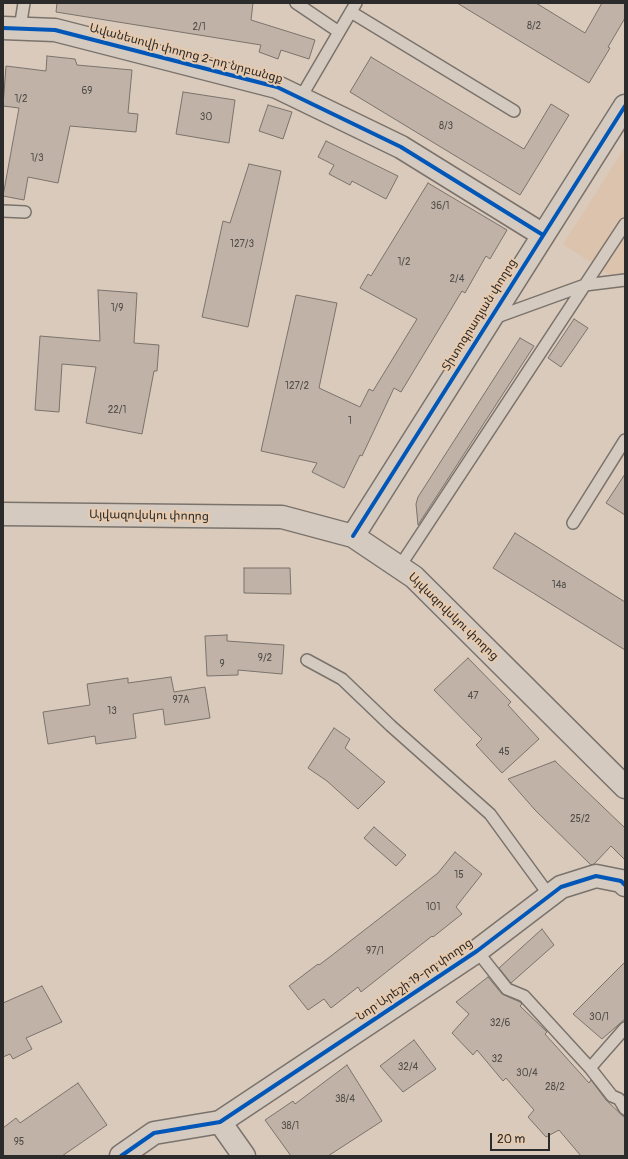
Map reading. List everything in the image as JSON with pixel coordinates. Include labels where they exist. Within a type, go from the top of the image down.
[{"type":"street","name":"Ավանեսովի փողոց 2-րդ նրբանցք","points":[[11,28],[54,30],[277,86],[400,147],[543,236]]},
{"type":"street","name":"Տիտոգրադյան փողոց","points":[[353,536],[625,106]]},
{"type":"street","name":"Այվազովսկու փողոց","points":[[3,514],[282,517],[353,536],[400,566],[414,577],[625,787]]},
{"type":"street","name":"Նոր Արեշի 19-րդ փողոց","points":[[220,1122],[477,951],[561,887],[596,876],[621,881],[625,885]]},
{"type":"street","points":[[120,1156],[154,1133],[220,1122],[244,1156]]},
{"type":"lane","points":[[11,28],[24,3]]},
{"type":"lane","points":[[296,3],[339,32]]},
{"type":"lane","points":[[301,97],[354,8],[514,111]]},
{"type":"lane","points":[[3,211],[25,212]]},
{"type":"lane","points":[[400,566],[625,226]]},
{"type":"lane","points":[[489,320],[585,285],[625,280]]},
{"type":"lane","points":[[573,523],[625,440]]},
{"type":"lane","points":[[307,660],[342,680],[391,726],[490,814],[549,895]]},
{"type":"lane","points":[[477,951],[508,989],[524,996],[590,1068],[612,1096],[618,1099],[625,1109]]},
{"type":"lane","points":[[590,1068],[625,1028]]},
{"type":"shaded area","points":[[625,147],[625,285],[563,244]]},
{"type":"building","points":[[57,3],[253,3],[251,20],[315,40],[309,59],[281,50],[278,59],[259,52],[261,45],[56,12]]},
{"type":"building","points":[[457,3],[536,3],[585,33],[602,3],[625,3],[625,18],[608,47],[610,48],[589,83]]},
{"type":"building","points":[[47,56],[75,59],[77,65],[132,70],[128,113],[138,114],[136,132],[70,126],[58,183],[28,177],[24,200],[3,196],[19,108],[3,106],[6,66],[46,71]]},
{"type":"building","points":[[371,57],[524,149],[551,104],[569,115],[520,195],[350,92]]},
{"type":"building","points":[[183,92],[235,100],[229,143],[176,134]]},
{"type":"building","points":[[268,105],[292,112],[283,139],[259,131]]},
{"type":"building","points":[[326,141],[398,176],[386,199],[352,181],[350,185],[329,174],[334,165],[318,157]]},
{"type":"building","points":[[249,164],[281,171],[248,327],[202,317],[223,221],[230,223]]},
{"type":"building","points":[[428,183],[507,230],[490,259],[486,256],[465,293],[462,291],[401,392],[394,388],[362,456],[360,455],[344,488],[312,472],[317,463],[261,451],[296,295],[337,303],[319,388],[360,407],[369,389],[373,391],[417,319],[360,288],[368,274],[371,276]]},
{"type":"building","points":[[98,290],[137,293],[134,343],[159,345],[157,371],[154,371],[142,434],[86,423],[96,367],[62,364],[59,412],[35,410],[40,336],[100,341]]},
{"type":"building","points":[[574,319],[588,328],[561,367],[548,358]]},
{"type":"building","points":[[520,338],[534,346],[418,525],[416,504],[418,497]]},
{"type":"building","points":[[625,474],[625,515],[606,503]]},
{"type":"building","points":[[515,533],[625,602],[625,650],[493,568]]},
{"type":"building","points":[[244,568],[290,568],[291,594],[244,593]]},
{"type":"building","points":[[227,635],[227,641],[284,645],[282,674],[238,670],[238,675],[207,676],[205,636]]},
{"type":"building","points":[[468,658],[511,702],[508,705],[539,739],[502,773],[476,745],[482,739],[434,690]]},
{"type":"building","points":[[171,677],[174,692],[205,687],[210,718],[165,725],[163,709],[133,714],[136,738],[96,744],[95,736],[48,744],[43,712],[90,705],[87,684],[128,678],[128,683]]},
{"type":"building","points":[[334,728],[350,739],[345,748],[385,782],[358,809],[327,781],[308,768]]},
{"type":"building","points":[[555,761],[625,828],[625,860],[611,846],[594,864],[591,865],[535,810],[508,779]]},
{"type":"building","points":[[374,827],[406,855],[396,866],[364,838]]},
{"type":"building","points":[[455,852],[482,874],[456,907],[462,914],[361,992],[358,987],[331,1008],[324,999],[308,1010],[289,986],[331,956],[438,873]]},
{"type":"building","points":[[542,929],[554,945],[511,983],[499,968]]},
{"type":"building","points":[[625,962],[625,1019],[602,1039],[573,1014]]},
{"type":"building","points":[[488,977],[502,994],[522,1004],[520,1006],[547,1032],[545,1034],[589,1083],[591,1080],[606,1100],[625,1118],[625,1156],[581,1156],[559,1130],[546,1137],[528,1117],[534,1110],[506,1078],[503,1081],[477,1050],[473,1055],[452,1033],[469,1014],[456,1002]]},
{"type":"building","points":[[42,986],[62,1022],[26,1038],[32,1049],[13,1059],[10,1054],[3,1057],[3,1003]]},
{"type":"building","points":[[414,1040],[436,1069],[403,1092],[380,1066]]},
{"type":"building","points":[[347,1065],[382,1121],[328,1156],[291,1156],[265,1120],[293,1101],[295,1104]]},
{"type":"building","points":[[78,1083],[107,1125],[62,1156],[3,1156],[3,1128],[16,1118],[20,1123]]},
{"type":"cycle path","points":[[3,28],[55,30],[277,87],[401,147],[543,235]]},
{"type":"cycle path","points":[[353,536],[625,106]]},
{"type":"cycle path","points":[[121,1156],[154,1133],[220,1122],[477,951],[561,887],[596,876],[621,881],[625,885]]}]
